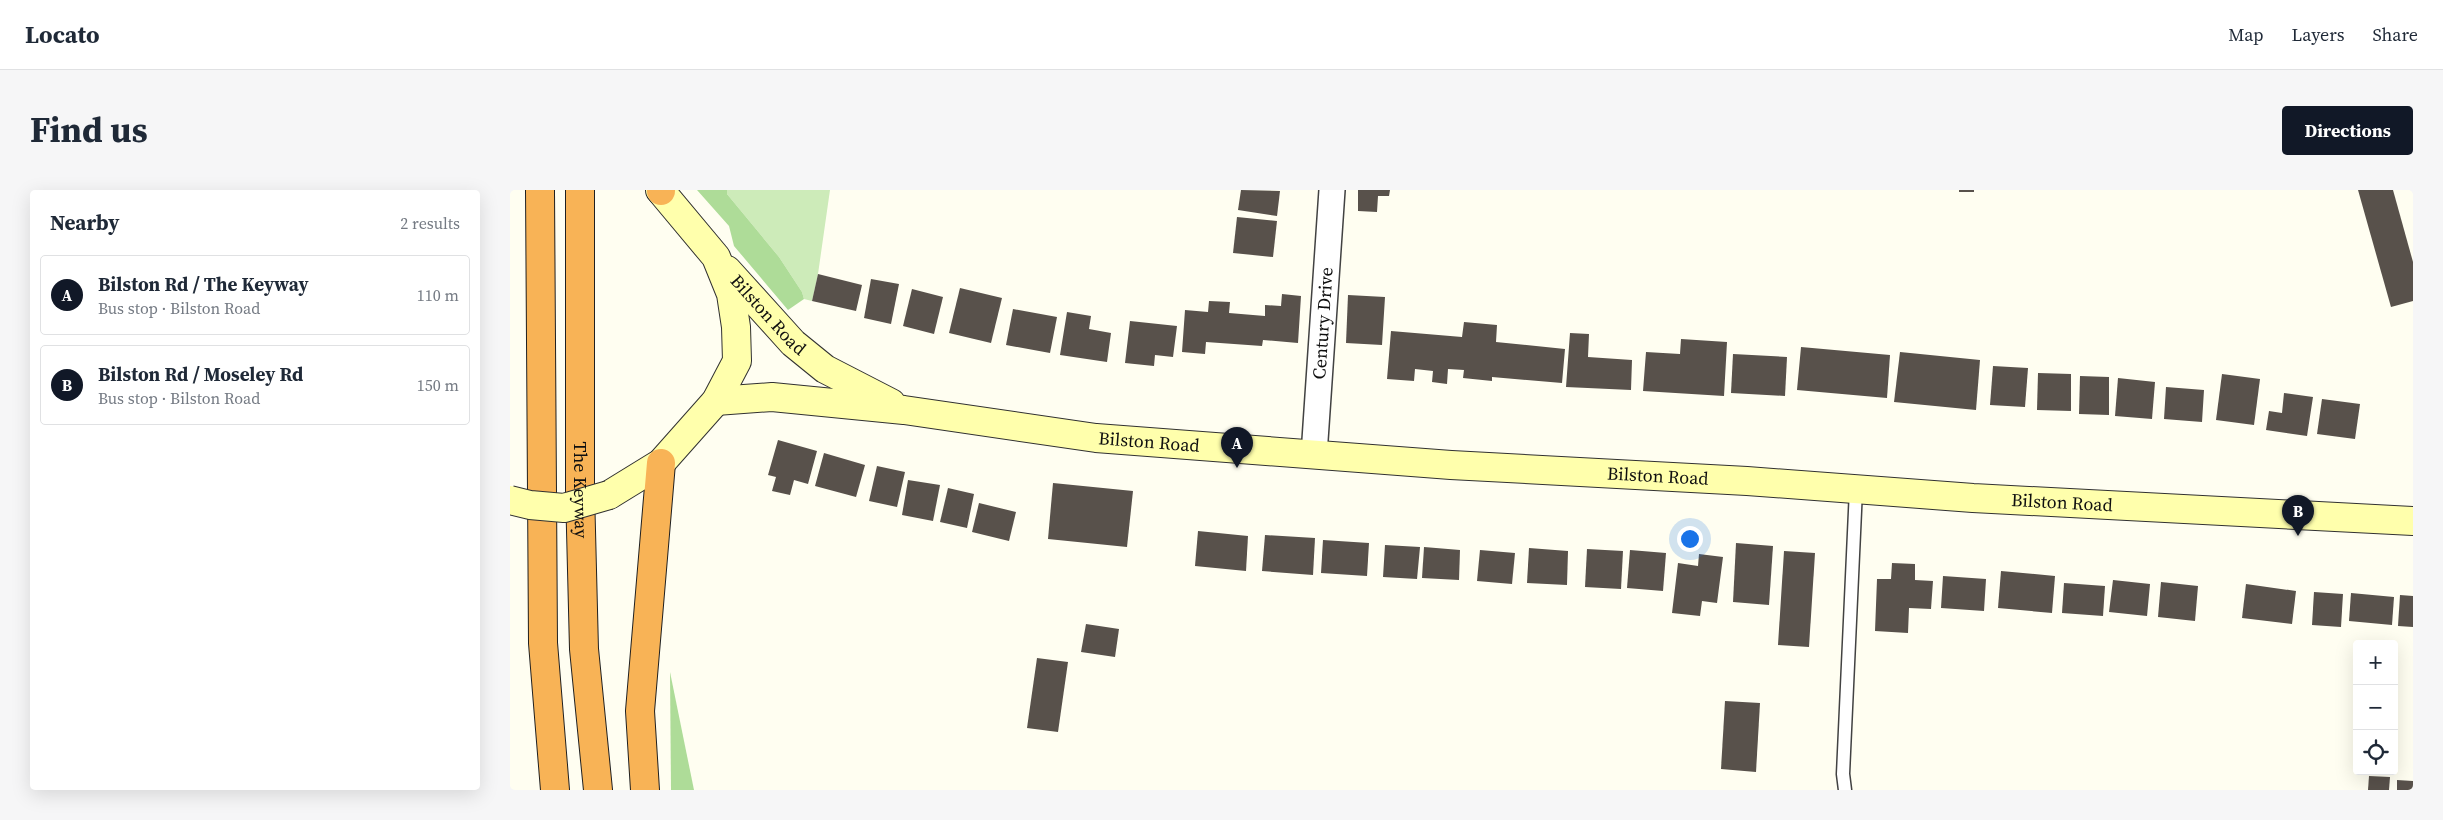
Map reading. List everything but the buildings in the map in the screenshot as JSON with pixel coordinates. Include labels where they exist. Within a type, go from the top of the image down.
[{"type":"highway","points":[[540,190],[543,643],[555,790]]},
{"type":"highway","name":"The Keyway","points":[[580,190],[580,491],[584,629],[598,790]]},
{"type":"highway","points":[[645,790],[640,711],[661,463]]},
{"type":"main road","name":"Bilston Road","points":[[661,190],[755,304],[799,348],[825,369],[904,410]]},
{"type":"main road","points":[[510,500],[530,505],[564,508],[609,495],[661,463],[716,401],[736,361],[736,327],[731,294],[716,257]]},
{"type":"main road","name":"Bilston Road","points":[[716,401],[772,397],[904,410],[1096,438],[1314,455],[1973,498],[2413,521]]},
{"type":"street","name":"Century Drive","points":[[1314,455],[1332,190]]},
{"type":"lane","points":[[1845,790],[1843,774],[1856,489]]},
{"type":"green space","points":[[697,190],[727,190],[727,194],[779,257],[802,292],[804,299],[788,310],[734,246],[729,226]]},
{"type":"green space","points":[[727,190],[830,190],[818,274],[812,301],[804,299],[802,292],[779,257],[727,194]]},
{"type":"green space","points":[[670,672],[694,790],[671,790]]},
{"type":"place","name":"Bilston Rd / The Keyway","points":[[1237,468]]},
{"type":"place","name":"Bilston Rd / Moseley Rd","points":[[2298,536]]}]
